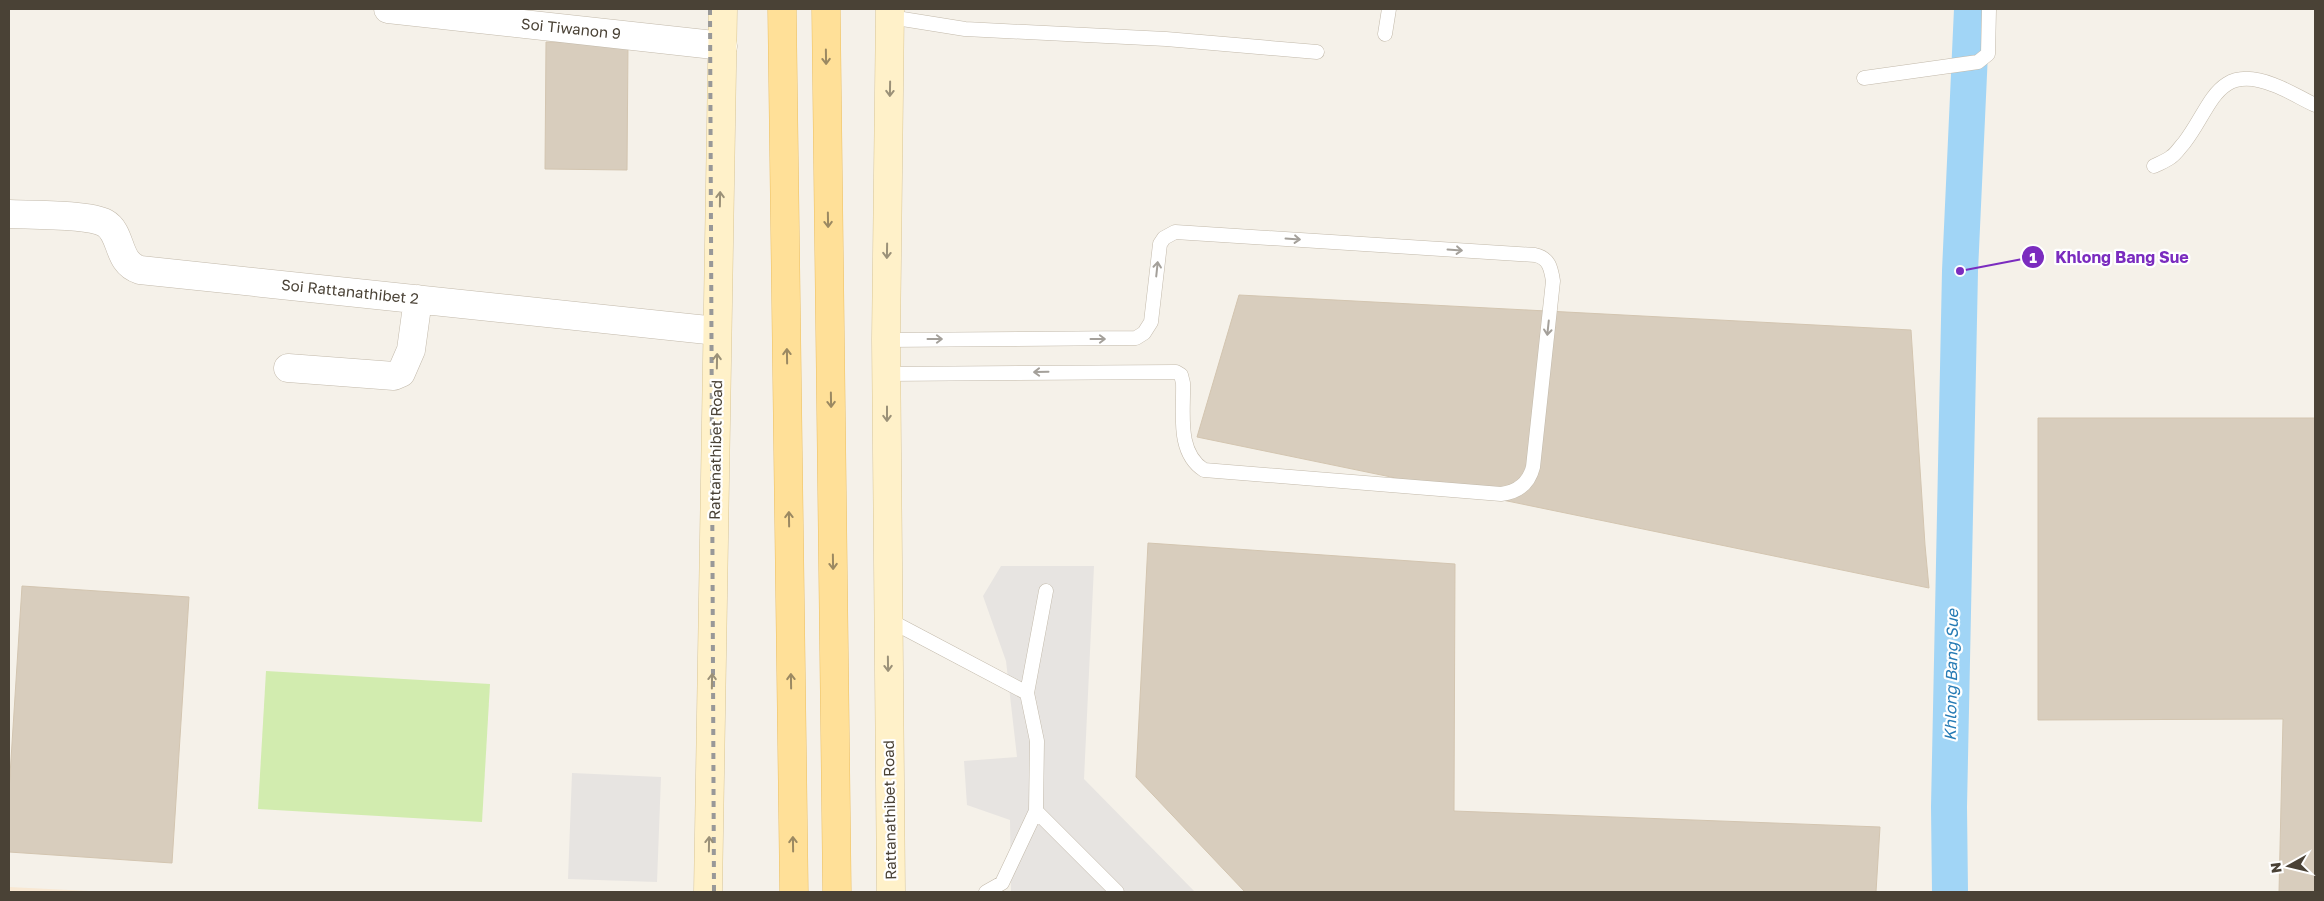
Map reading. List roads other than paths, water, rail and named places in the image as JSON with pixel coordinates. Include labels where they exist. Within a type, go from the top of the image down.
[{"type":"main road","name":"Rattanathibet Road","points":[[708,892],[723,9]]},
{"type":"main road","points":[[723,41],[734,9]]},
{"type":"main road","points":[[782,9],[794,892]]},
{"type":"main road","points":[[826,9],[837,892]]},
{"type":"main road","name":"Rattanathibet Road","points":[[886,19],[887,619],[891,892]]},
{"type":"street","name":"Soi Tiwanon 9","points":[[388,9],[723,41]]},
{"type":"street","name":"Soi Rattanathibet 2","points":[[9,214],[88,219],[104,222],[110,227],[125,260],[131,267],[140,270],[718,331]]},
{"type":"street","points":[[288,368],[394,376],[401,373],[411,350],[418,299]]},
{"type":"lane","points":[[1385,34],[1389,9]]},
{"type":"lane","points":[[1864,78],[1978,62],[1988,54],[1989,9]]},
{"type":"lane","points":[[886,19],[965,30],[1166,39],[1317,52]]},
{"type":"lane","points":[[2154,166],[2173,157],[2197,126],[2213,98],[2223,85],[2232,80],[2254,79],[2274,84],[2315,105]]},
{"type":"lane","points":[[886,340],[1136,338],[1144,333],[1151,322],[1160,244],[1164,238],[1175,232],[1535,255],[1544,259],[1550,265],[1553,281],[1533,467],[1529,478],[1522,487],[1507,494],[1204,470],[1191,460],[1185,446],[1183,380],[1181,375],[1176,372],[886,374]]},
{"type":"lane","points":[[986,892],[1006,887],[1036,811],[1037,741],[1027,693],[1046,591]]},
{"type":"lane","points":[[887,619],[1027,693]]},
{"type":"lane","points":[[1036,811],[1116,892]]},
{"type":"waterway","name":"Khlong Bang Sue","points":[[1950,892],[1949,807],[1960,271],[1972,9]]},
{"type":"railway","points":[[710,9],[714,892]]},
{"type":"place","name":"Khlong Bang Sue","points":[[1960,271]]}]
